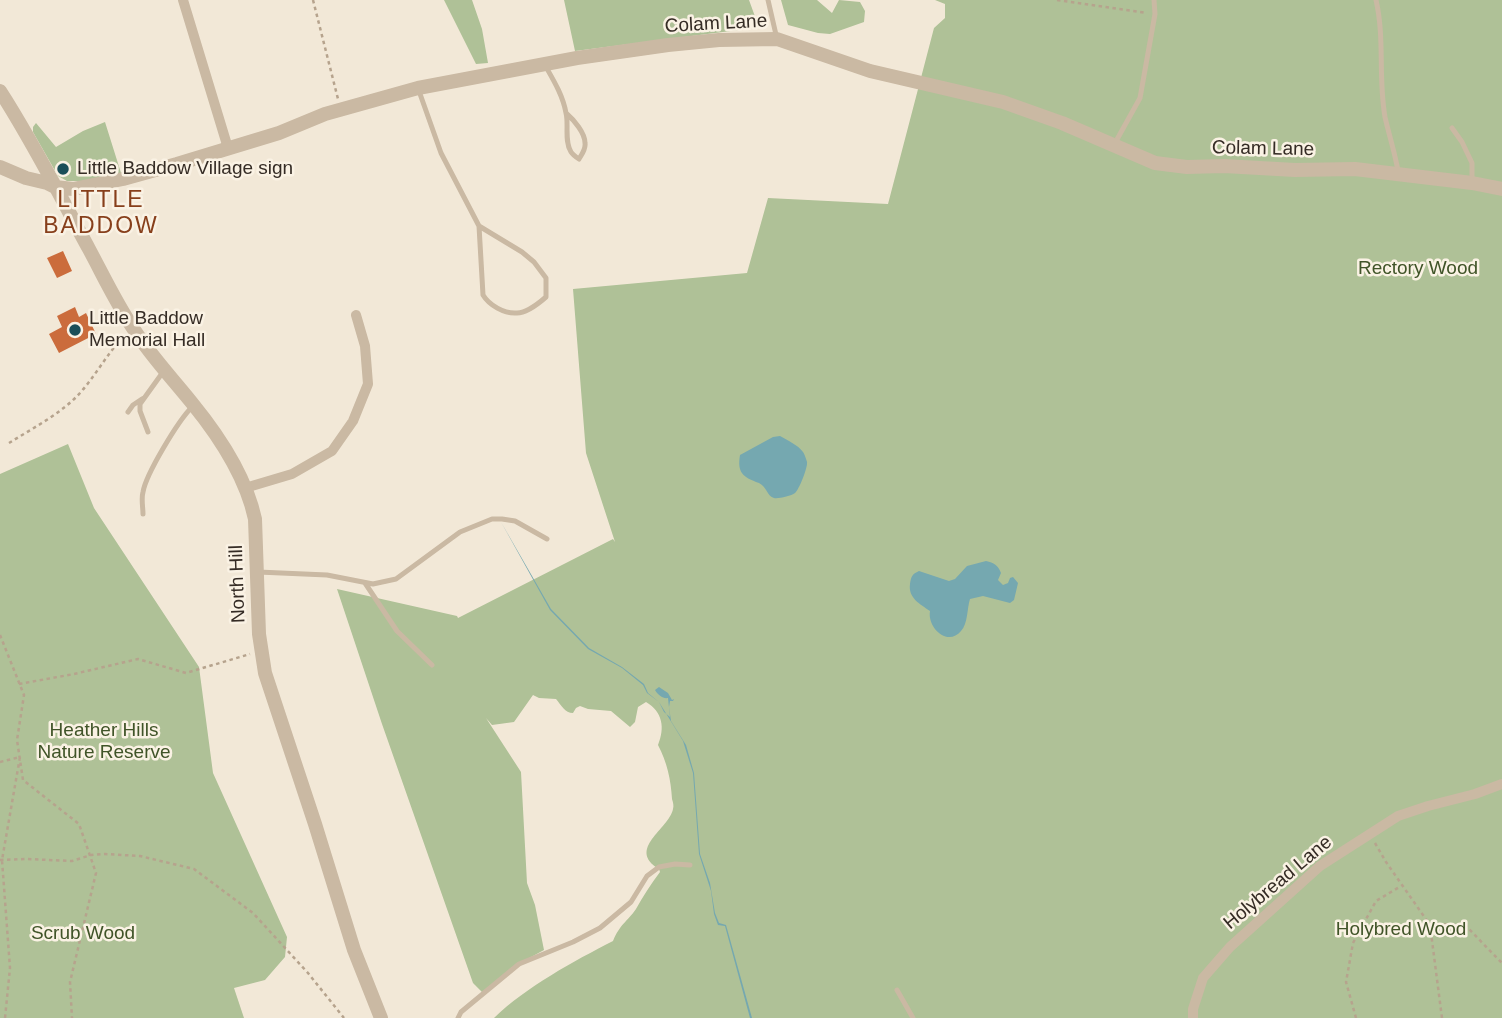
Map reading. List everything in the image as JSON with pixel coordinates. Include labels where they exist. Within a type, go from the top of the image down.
[{"type":"street","points":[[183,0],[228,148]]},
{"type":"street","name":"Colam Lane","points":[[0,167],[55,187],[73,189],[123,179],[279,133],[341,109],[418,88],[668,45],[719,40],[777,39],[870,71],[1003,102],[1062,123],[1155,163],[1188,167],[1355,169],[1502,189]]},
{"type":"street","name":"North Hill","points":[[0,91],[133,328],[147,350],[194,405],[221,443],[245,488],[255,519],[261,651],[265,673],[354,950],[381,1018]]},
{"type":"street","points":[[26,178],[42,162]]},
{"type":"street","points":[[245,488],[292,474],[332,451],[353,421],[368,384],[365,346],[356,315]]},
{"type":"street","name":"Holybread Lane","points":[[1193,1018],[1203,978],[1230,947],[1320,866],[1398,816],[1502,784]]},
{"type":"lane","points":[[768,0],[777,39]]},
{"type":"lane","points":[[1113,145],[1140,98],[1155,14],[1154,0]]},
{"type":"lane","points":[[1376,0],[1381,21],[1385,116],[1399,174]]},
{"type":"lane","points":[[544,65],[554,81],[567,114],[570,152],[579,159],[586,142],[567,114]]},
{"type":"lane","points":[[418,88],[440,153],[479,226],[483,295],[487,302],[499,309],[517,314],[537,306],[546,297],[546,278],[522,252],[479,226]]},
{"type":"lane","points":[[1452,128],[1472,163],[1472,183]]},
{"type":"lane","points":[[148,432],[140,411],[141,404],[165,370]]},
{"type":"lane","points":[[128,412],[145,397]]},
{"type":"lane","points":[[143,514],[142,493],[148,478],[171,436],[194,405]]},
{"type":"lane","points":[[258,572],[327,575],[373,584],[396,579],[460,532],[492,519],[514,521],[547,539]]},
{"type":"lane","points":[[365,583],[397,631],[432,665]]},
{"type":"lane","points":[[457,1018],[519,964],[600,928],[631,902],[647,876],[659,867],[690,865]]},
{"type":"lane","points":[[897,990],[913,1018]]},
{"type":"path","points":[[313,0],[341,109]]},
{"type":"path","points":[[1057,0],[1155,14]]},
{"type":"path","points":[[9,443],[49,418],[80,393],[108,354],[133,328]]},
{"type":"path","points":[[0,635],[23,695],[17,740],[23,780],[79,824],[96,873],[70,982],[72,1018]]},
{"type":"path","points":[[19,684],[138,659],[186,673],[261,651]]},
{"type":"path","points":[[0,762],[20,757]]},
{"type":"path","points":[[5,1018],[10,968],[1,860],[20,757]]},
{"type":"path","points":[[1369,833],[1430,925],[1442,1018]]},
{"type":"path","points":[[1,860],[72,861],[105,854],[139,856],[194,869],[253,913],[308,973],[344,1018]]},
{"type":"path","points":[[1356,1018],[1346,982],[1353,943],[1376,901],[1402,885]]},
{"type":"path","points":[[1430,925],[1464,924],[1502,963]]},
{"type":"green space","points":[[444,0],[472,0],[482,29],[488,63],[476,64]]},
{"type":"green space","points":[[564,0],[749,0],[757,22],[754,28],[575,51]]},
{"type":"green space","points":[[781,0],[817,0],[832,13],[839,0],[860,2],[865,11],[864,22],[830,34],[818,33],[788,25]]},
{"type":"green space","points":[[935,0],[1502,0],[1502,1018],[494,1018],[535,985],[613,941],[660,872],[650,862],[648,847],[673,808],[668,771],[658,745],[661,721],[652,706],[646,702],[638,707],[635,722],[630,727],[611,711],[580,706],[570,713],[556,699],[533,695],[514,722],[492,725],[486,718],[521,772],[527,883],[535,905],[544,950],[513,967],[483,993],[473,983],[337,589],[458,618],[613,539],[615,542],[586,453],[573,289],[747,273],[768,198],[888,204],[934,28],[945,18],[945,4]]},
{"type":"green space","points":[[105,122],[121,173],[85,181],[67,181],[58,176],[33,132],[36,123],[56,147]]},
{"type":"green space","name":"Heather Hills Nature Reserve","points":[[68,444],[94,508],[199,667],[213,773],[287,937],[285,957],[265,980],[234,988],[244,1018],[0,1018],[0,474]]},
{"type":"water","points":[[780,436],[801,449],[807,465],[795,493],[776,498],[762,485],[742,474],[739,461],[740,455],[773,437]]},
{"type":"water","points":[[501,522],[551,609],[589,648],[622,667],[644,684],[648,693],[659,702],[647,693],[643,685],[622,668],[588,649],[550,610]]},
{"type":"water","points":[[986,561],[999,568],[1001,573],[998,580],[1003,585],[1013,577],[1018,583],[1014,600],[1010,603],[983,596],[970,599],[961,631],[950,637],[939,633],[932,624],[930,611],[911,593],[912,576],[919,571],[949,581],[955,579],[967,566]]},
{"type":"water","points":[[659,687],[674,699],[673,701],[670,701],[669,707],[671,721],[686,745],[694,773],[700,854],[710,883],[715,913],[719,923],[726,925],[752,1018],[725,926],[718,925],[714,914],[711,891],[699,854],[693,773],[683,741],[666,714],[670,717],[668,698],[656,692]]},
{"type":"building","points":[[63,251],[72,271],[57,278],[47,258]]},
{"type":"building","name":"Little Baddow Memorial Hall","points":[[75,307],[79,317],[86,313],[96,334],[59,353],[49,334],[62,327],[57,316]]},
{"type":"place","name":"Little Baddow Village sign","points":[[63,169]]},
{"type":"place","name":"Little Baddow Memorial Hall","points":[[75,330]]},
{"type":"district","name":"LITTLE BADDOW","points":[[101,214]]},
{"type":"park label","name":"Rectory Wood","points":[[1418,269]]},
{"type":"park label","name":"Holybred Wood","points":[[1401,930]]},
{"type":"park label","name":"Scrub Wood","points":[[83,934]]}]
